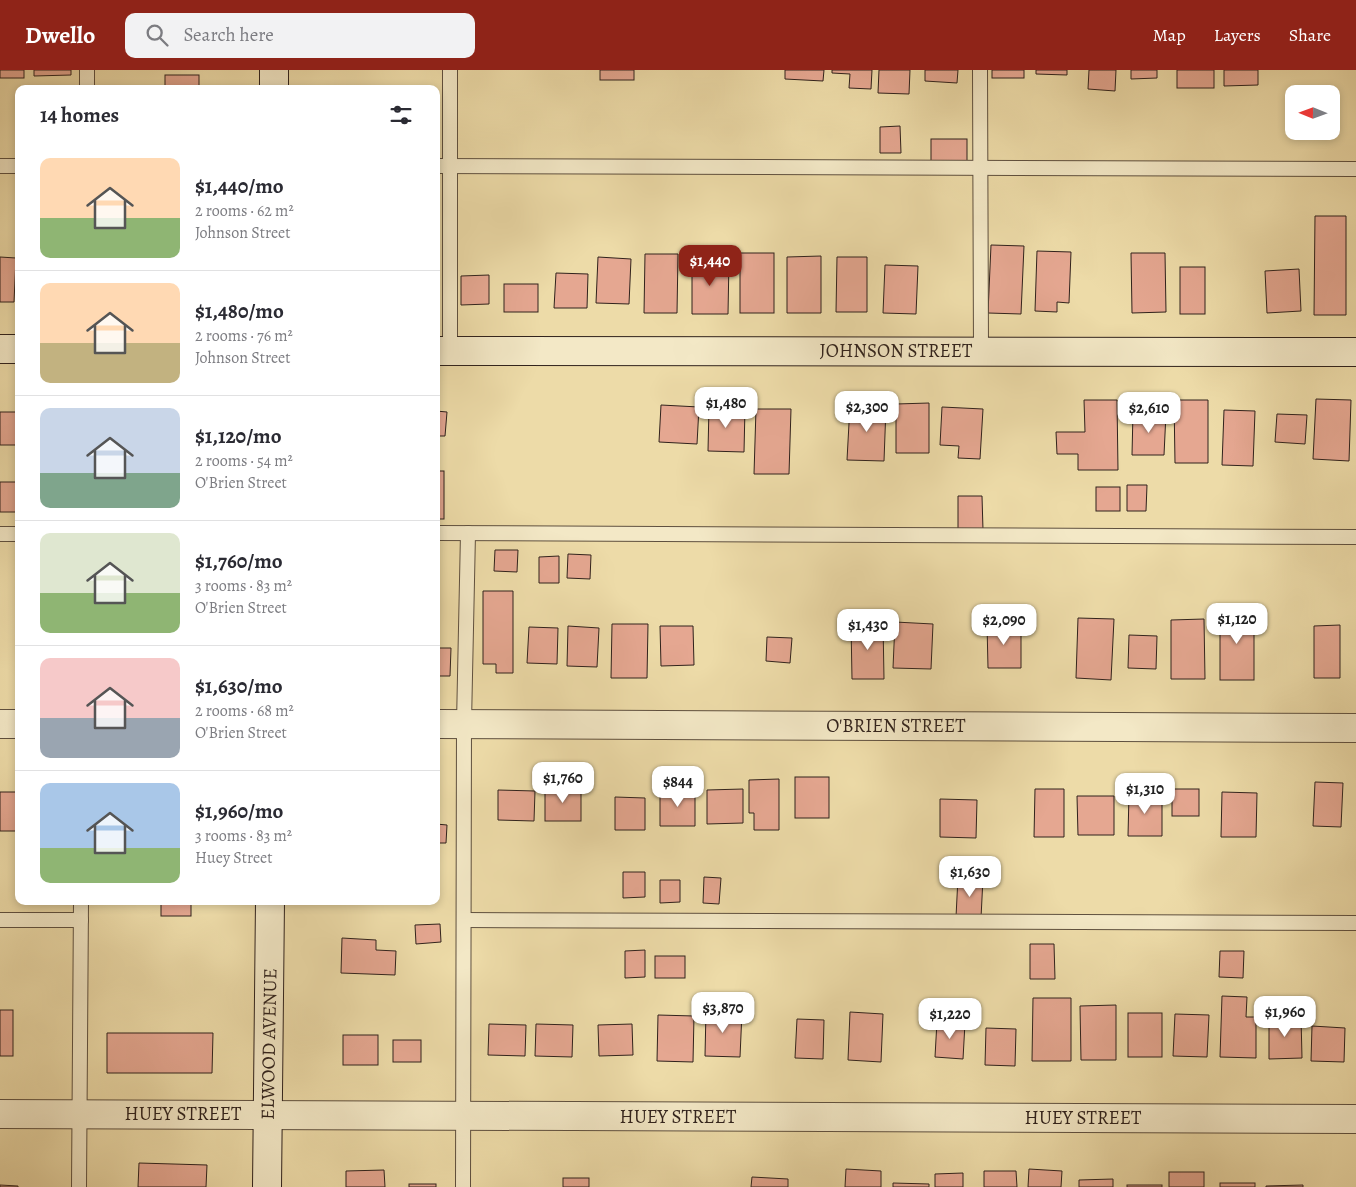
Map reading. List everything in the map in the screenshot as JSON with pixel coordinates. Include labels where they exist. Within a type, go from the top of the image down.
[{"type":"street","points":[[274,70],[274,85]]},
{"type":"street","points":[[0,349],[15,349]]},
{"type":"street","name":"JOHNSON STREET","points":[[443,351],[1356,352]]},
{"type":"street","points":[[0,724],[15,724]]},
{"type":"street","name":"O'BRIEN STREET","points":[[440,724],[1356,728]]},
{"type":"street","name":"ELWOOD AVENUE","points":[[267,1187],[270,905]]},
{"type":"street","name":"HUEY STREET","points":[[0,1114],[1356,1119]]},
{"type":"lane","points":[[87,70],[87,85]]},
{"type":"lane","points":[[443,351],[443,166],[450,70]]},
{"type":"lane","points":[[980,70],[981,351]]},
{"type":"lane","points":[[0,166],[15,166]]},
{"type":"lane","points":[[443,166],[1356,169]]},
{"type":"lane","points":[[440,533],[1356,537]]},
{"type":"lane","points":[[0,534],[15,534]]},
{"type":"lane","points":[[463,1187],[464,723],[468,534]]},
{"type":"lane","points":[[79,1187],[81,905]]},
{"type":"lane","points":[[0,920],[80,920]]},
{"type":"lane","points":[[464,920],[1356,924]]},
{"type":"building","points":[[0,70],[24,70],[24,78],[0,78]]},
{"type":"building","points":[[34,70],[71,70],[71,75],[34,76]]},
{"type":"building","points":[[600,70],[634,70],[634,80],[600,80]]},
{"type":"building","points":[[785,70],[824,70],[823,81],[785,79]]},
{"type":"building","points":[[832,70],[872,70],[871,89],[849,88],[850,74],[832,73]]},
{"type":"building","points":[[879,70],[910,70],[909,94],[878,93]]},
{"type":"building","points":[[925,70],[958,70],[957,83],[925,81]]},
{"type":"building","points":[[992,70],[1024,70],[1024,78],[992,78]]},
{"type":"building","points":[[1036,70],[1067,70],[1067,75],[1036,74]]},
{"type":"building","points":[[1089,70],[1116,70],[1115,91],[1088,89]]},
{"type":"building","points":[[1131,70],[1157,70],[1157,78],[1131,79]]},
{"type":"building","points":[[1177,70],[1214,70],[1214,88],[1177,88]]},
{"type":"building","points":[[1224,70],[1258,70],[1258,85],[1224,86]]},
{"type":"building","points":[[165,75],[199,75],[199,85],[165,85]]},
{"type":"building","points":[[900,126],[901,153],[880,153],[880,127]]},
{"type":"building","points":[[931,139],[967,139],[967,161],[931,161]]},
{"type":"building","points":[[1315,216],[1346,216],[1346,315],[1314,315]]},
{"type":"building","points":[[991,245],[1024,246],[1021,314],[988,313]]},
{"type":"building","points":[[1037,251],[1071,252],[1069,303],[1057,302],[1057,312],[1035,311]]},
{"type":"building","points":[[740,253],[774,253],[774,313],[740,313]]},
{"type":"building","points":[[1131,253],[1165,253],[1166,312],[1132,313]]},
{"type":"building","points":[[645,254],[678,254],[677,313],[644,313]]},
{"type":"building","points":[[821,256],[821,313],[787,313],[787,257]]},
{"type":"building","points":[[0,257],[15,258],[14,302],[0,302]]},
{"type":"building","points":[[598,257],[631,259],[629,304],[596,303]]},
{"type":"building","points":[[837,257],[867,257],[867,312],[836,312]]},
{"type":"building","points":[[692,260],[729,260],[728,314],[692,314]]},
{"type":"building","points":[[885,265],[918,266],[916,314],[883,313]]},
{"type":"building","points":[[1180,267],[1205,267],[1205,314],[1180,314]]},
{"type":"building","points":[[1299,269],[1301,311],[1267,313],[1265,271]]},
{"type":"building","points":[[556,273],[588,274],[587,308],[554,308]]},
{"type":"building","points":[[489,275],[489,304],[461,305],[461,276]]},
{"type":"building","points":[[504,284],[538,284],[538,312],[504,312]]},
{"type":"building","points":[[1316,399],[1351,400],[1349,461],[1313,459]]},
{"type":"building","points":[[1084,400],[1117,400],[1118,470],[1078,470],[1078,454],[1057,454],[1056,432],[1085,432]]},
{"type":"building","points":[[1174,400],[1208,400],[1208,463],[1175,463]]},
{"type":"building","points":[[929,403],[929,453],[896,453],[896,404]]},
{"type":"building","points":[[661,405],[699,407],[697,444],[659,442]]},
{"type":"building","points":[[850,405],[886,407],[884,461],[847,460]]},
{"type":"building","points":[[709,407],[745,408],[744,452],[708,451]]},
{"type":"building","points":[[942,407],[983,409],[980,459],[958,458],[959,446],[940,445]]},
{"type":"building","points":[[756,409],[791,409],[789,474],[754,474]]},
{"type":"building","points":[[1224,410],[1255,411],[1253,466],[1222,465]]},
{"type":"building","points":[[440,411],[447,412],[445,436],[440,436]]},
{"type":"building","points":[[0,412],[15,412],[15,445],[0,445]]},
{"type":"building","points":[[1133,412],[1166,413],[1164,455],[1132,455]]},
{"type":"building","points":[[1277,414],[1307,415],[1305,444],[1275,442]]},
{"type":"building","points":[[440,471],[444,471],[444,519],[440,519]]},
{"type":"building","points":[[0,482],[15,482],[15,512],[0,512]]},
{"type":"building","points":[[1127,485],[1147,485],[1146,511],[1127,511]]},
{"type":"building","points":[[1096,487],[1120,487],[1120,511],[1096,511]]},
{"type":"building","points":[[958,496],[982,496],[983,530],[958,530]]},
{"type":"building","points":[[495,550],[518,550],[517,572],[494,571]]},
{"type":"building","points":[[568,554],[591,555],[590,579],[567,578]]},
{"type":"building","points":[[559,556],[559,583],[539,583],[539,557]]},
{"type":"building","points":[[483,591],[513,591],[513,673],[496,673],[496,664],[483,664]]},
{"type":"building","points":[[1220,610],[1254,610],[1254,680],[1220,680]]},
{"type":"building","points":[[1078,618],[1114,619],[1111,680],[1076,678]]},
{"type":"building","points":[[1204,619],[1205,679],[1171,679],[1171,620]]},
{"type":"building","points":[[895,622],[933,624],[931,669],[893,668]]},
{"type":"building","points":[[883,623],[884,679],[852,679],[851,624]]},
{"type":"building","points":[[1021,623],[1021,668],[988,668],[987,624]]},
{"type":"building","points":[[612,624],[648,624],[647,678],[611,678]]},
{"type":"building","points":[[1340,625],[1340,678],[1314,678],[1314,626]]},
{"type":"building","points":[[568,626],[599,628],[597,667],[567,666]]},
{"type":"building","points":[[660,626],[693,626],[694,665],[661,666]]},
{"type":"building","points":[[529,627],[558,628],[557,664],[527,663]]},
{"type":"building","points":[[1129,635],[1157,636],[1156,669],[1128,668]]},
{"type":"building","points":[[767,637],[792,638],[790,663],[766,661]]},
{"type":"building","points":[[440,648],[451,648],[450,676],[440,676]]},
{"type":"building","points":[[795,777],[829,777],[829,818],[795,818]]},
{"type":"building","points":[[779,779],[779,830],[754,830],[754,813],[749,813],[749,780]]},
{"type":"building","points":[[1315,782],[1343,783],[1341,827],[1313,826]]},
{"type":"building","points":[[545,788],[581,788],[581,821],[545,821]]},
{"type":"building","points":[[673,788],[695,788],[695,826],[660,826],[660,791],[673,791]]},
{"type":"building","points":[[743,789],[743,823],[707,824],[707,790]]},
{"type":"building","points":[[1035,789],[1064,789],[1064,837],[1034,837]]},
{"type":"building","points":[[1172,789],[1199,789],[1199,816],[1172,816]]},
{"type":"building","points":[[498,790],[535,791],[534,821],[498,820]]},
{"type":"building","points":[[0,792],[15,792],[15,831],[0,831]]},
{"type":"building","points":[[1222,792],[1257,793],[1256,837],[1221,837]]},
{"type":"building","points":[[1129,794],[1162,794],[1162,836],[1128,836]]},
{"type":"building","points":[[1077,796],[1114,796],[1114,835],[1078,835]]},
{"type":"building","points":[[615,797],[645,798],[645,830],[615,830]]},
{"type":"building","points":[[940,799],[977,800],[976,838],[940,837]]},
{"type":"building","points":[[440,824],[447,825],[446,843],[440,843]]},
{"type":"building","points":[[623,872],[645,872],[645,897],[623,898]]},
{"type":"building","points":[[704,877],[721,878],[719,904],[703,903]]},
{"type":"building","points":[[958,877],[983,878],[981,918],[956,917]]},
{"type":"building","points":[[660,880],[680,880],[680,902],[660,903]]},
{"type":"building","points":[[161,905],[191,905],[191,916],[161,916]]},
{"type":"building","points":[[440,924],[441,942],[416,944],[415,925]]},
{"type":"building","points":[[342,938],[376,940],[376,950],[396,951],[395,975],[341,973]]},
{"type":"building","points":[[1030,944],[1054,944],[1055,979],[1030,979]]},
{"type":"building","points":[[645,950],[645,977],[625,978],[625,951]]},
{"type":"building","points":[[1220,951],[1244,951],[1243,978],[1219,977]]},
{"type":"building","points":[[655,956],[685,956],[685,978],[655,978]]},
{"type":"building","points":[[1222,996],[1247,997],[1246,1017],[1256,1017],[1256,1058],[1220,1057]]},
{"type":"building","points":[[1033,998],[1071,998],[1071,1061],[1032,1061]]},
{"type":"building","points":[[1116,1005],[1116,1060],[1081,1060],[1080,1006]]},
{"type":"building","points":[[0,1010],[13,1010],[13,1056],[0,1056]]},
{"type":"building","points":[[706,1011],[742,1012],[740,1057],[705,1056]]},
{"type":"building","points":[[850,1012],[883,1014],[881,1062],[848,1060]]},
{"type":"building","points":[[1128,1013],[1162,1013],[1162,1057],[1128,1057]]},
{"type":"building","points":[[1175,1014],[1209,1015],[1207,1057],[1173,1056]]},
{"type":"building","points":[[658,1015],[694,1016],[693,1062],[657,1061]]},
{"type":"building","points":[[1269,1017],[1301,1017],[1302,1058],[1269,1059]]},
{"type":"building","points":[[797,1019],[824,1020],[823,1059],[795,1058]]},
{"type":"building","points":[[937,1021],[965,1023],[963,1059],[935,1057]]},
{"type":"building","points":[[489,1024],[526,1025],[525,1056],[488,1055]]},
{"type":"building","points":[[536,1024],[573,1025],[572,1057],[535,1056]]},
{"type":"building","points":[[632,1024],[633,1055],[599,1056],[598,1025]]},
{"type":"building","points":[[1312,1026],[1345,1028],[1344,1062],[1311,1061]]},
{"type":"building","points":[[986,1028],[1016,1029],[1015,1066],[985,1065]]},
{"type":"building","points":[[107,1033],[213,1033],[212,1073],[107,1073]]},
{"type":"building","points":[[343,1035],[378,1035],[378,1065],[343,1065]]},
{"type":"building","points":[[393,1040],[421,1040],[421,1062],[393,1062]]},
{"type":"building","points":[[139,1163],[207,1165],[206,1187],[138,1187]]},
{"type":"building","points":[[846,1169],[881,1171],[881,1187],[845,1187]]},
{"type":"building","points":[[1029,1169],[1062,1171],[1061,1187],[1028,1187]]},
{"type":"building","points":[[384,1170],[385,1187],[346,1187],[346,1171]]},
{"type":"building","points":[[984,1171],[1016,1171],[1017,1187],[984,1187]]},
{"type":"building","points":[[1169,1172],[1204,1172],[1204,1187],[1169,1187]]},
{"type":"building","points":[[963,1173],[963,1187],[935,1187],[935,1174]]},
{"type":"building","points":[[752,1177],[788,1179],[788,1187],[751,1187]]},
{"type":"building","points":[[563,1178],[589,1178],[589,1187],[563,1187]]},
{"type":"building","points":[[1113,1179],[1113,1187],[1079,1187],[1079,1180]]},
{"type":"building","points":[[893,1183],[929,1184],[929,1187],[893,1187]]},
{"type":"building","points":[[1220,1183],[1255,1183],[1255,1187],[1220,1187]]},
{"type":"building","points":[[409,1184],[436,1184],[436,1187],[409,1187]]},
{"type":"building","points":[[0,1185],[18,1186],[18,1187],[0,1187]]},
{"type":"building","points":[[1127,1185],[1162,1185],[1162,1187],[1127,1187]]},
{"type":"building","points":[[1303,1185],[1303,1187],[1266,1187],[1266,1186]]}]
